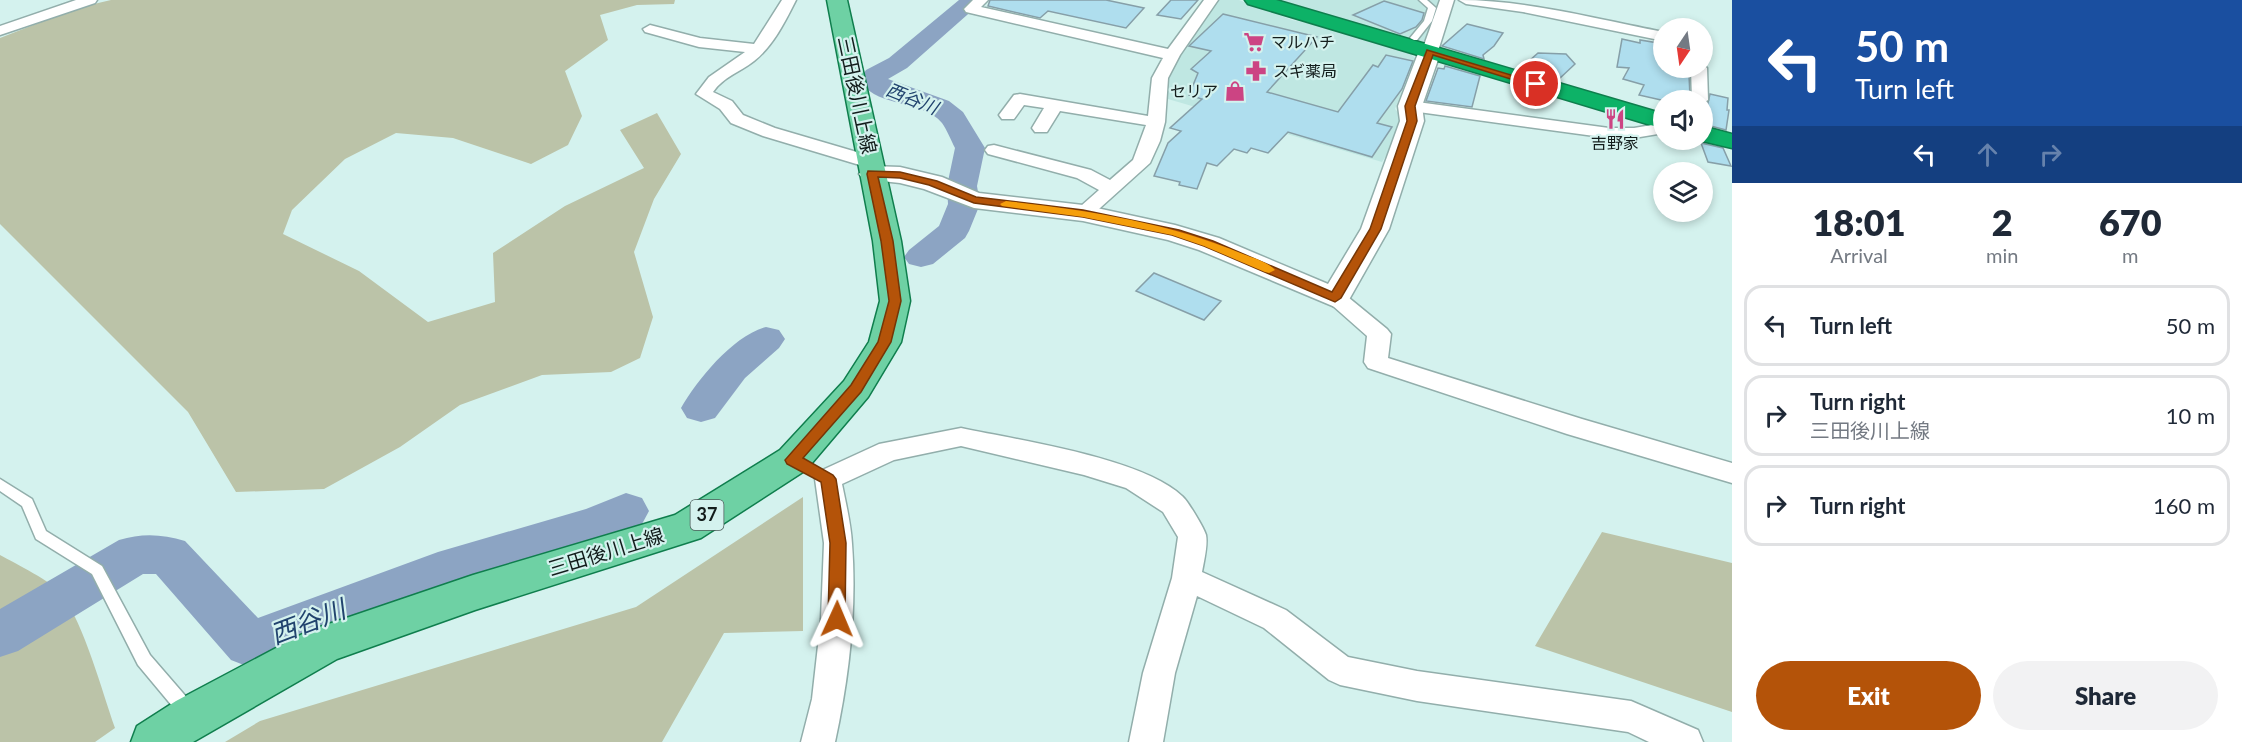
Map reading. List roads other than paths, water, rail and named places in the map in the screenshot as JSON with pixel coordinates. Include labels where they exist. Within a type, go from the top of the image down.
[{"type":"highway","points":[[1255,0],[1422,45],[1653,118]]},
{"type":"highway","points":[[1713,136],[1732,141]]},
{"type":"main road","name":"三田後川上線","points":[[154,742],[192,716],[323,645],[473,593],[687,527],[793,460],[856,389],[885,342],[895,301],[887,241],[837,0]]},
{"type":"street","points":[[0,31],[90,0]]},
{"type":"street","points":[[789,0],[780,19],[758,49],[710,82],[704,94],[726,105],[736,118],[871,168],[933,183],[974,200],[1083,213],[1175,232],[1335,298],[1378,334],[1376,362],[1576,427],[1732,473]]},
{"type":"street","points":[[981,0],[971,9],[1172,55]]},
{"type":"street","points":[[1083,213],[1141,163],[1151,141],[1156,122],[1160,78],[1172,55],[1211,0]]},
{"type":"street","points":[[1335,298],[1375,229],[1412,121],[1410,106],[1422,45],[1447,0]]},
{"type":"street","points":[[1466,0],[1523,8],[1653,35]]},
{"type":"street","points":[[650,29],[699,42],[758,49]]},
{"type":"street","points":[[1008,115],[1020,99],[1156,122]]},
{"type":"street","points":[[1041,128],[1054,106]]},
{"type":"street","points":[[1410,106],[1609,133],[1653,130]]},
{"type":"street","points":[[994,150],[1084,174],[1112,189]]},
{"type":"street","points":[[828,479],[888,452],[962,437],[1084,465],[1135,480],[1173,504],[1192,536],[1187,578],[1159,673],[1146,742]]},
{"type":"street","points":[[793,460],[828,479]]},
{"type":"street","points":[[818,742],[828,699],[837,619],[838,543],[828,479]]},
{"type":"street","points":[[1187,578],[1275,619],[1340,670],[1417,686],[1631,717],[1686,742]]},
{"type":"lane","points":[[1422,45],[1432,8],[1428,2],[1423,0]]},
{"type":"lane","points":[[0,484],[27,503],[41,535],[97,570],[144,660],[192,716]]},
{"type":"waterway","name":"西谷川","points":[[921,257],[953,231],[964,204],[962,186],[970,148],[953,118],[939,107],[881,87],[875,83],[875,76],[898,63],[973,0]]},
{"type":"waterway","name":"西谷川","points":[[701,408],[731,369],[766,339]]},
{"type":"waterway","name":"西谷川","points":[[0,635],[136,554],[168,555],[249,644],[438,572],[598,524],[626,511]]},
{"type":"place","name":"マルハチ","points":[[1254,42]]},
{"type":"place","name":"スギ薬局","points":[[1256,71]]},
{"type":"place","name":"セリア","points":[[1235,91]]},
{"type":"place","name":"吉野家","points":[[1615,119]]}]
